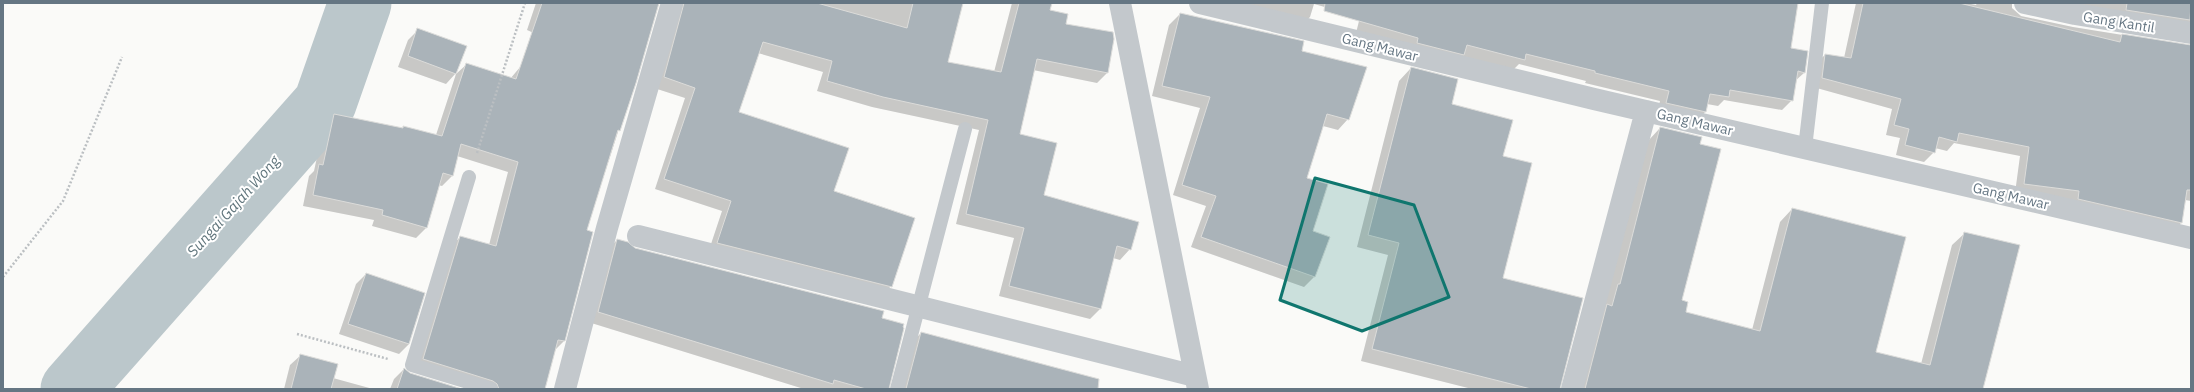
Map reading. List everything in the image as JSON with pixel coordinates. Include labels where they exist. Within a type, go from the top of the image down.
[{"type":"street","points":[[565,389],[607,228],[672,3]]},
{"type":"street","points":[[638,236],[918,306],[1196,383],[1120,3]]},
{"type":"street","name":"Gang Mawar","points":[[1200,3],[1646,111],[2191,238]]},
{"type":"street","name":"Gang Kantil","points":[[2025,3],[2075,14],[2191,33]]},
{"type":"street","points":[[1572,389],[1646,111]]},
{"type":"lane","points":[[1805,148],[1822,3]]},
{"type":"lane","points":[[897,389],[965,129]]},
{"type":"lane","points":[[469,177],[412,365],[491,389]]},
{"type":"path","points":[[469,177],[525,3]]},
{"type":"path","points":[[3,277],[63,201],[122,56]]},
{"type":"path","points":[[297,334],[412,365]]},
{"type":"highlighted area","points":[[1315,178],[1414,205],[1449,297],[1362,331],[1280,300]]},
{"type":"building","points":[[542,3],[659,3],[636,83],[620,131],[618,130],[587,230],[593,232],[565,341],[558,340],[545,389],[499,389],[497,384],[493,381],[423,359],[460,236],[496,246],[518,162],[461,144],[453,176],[443,173],[427,228],[382,215],[383,210],[313,195],[319,164],[323,165],[334,114],[403,128],[403,126],[442,136],[466,63],[516,79]]},
{"type":"building","points":[[684,3],[817,3],[907,28],[913,3],[963,3],[948,62],[1001,72],[1019,3],[1052,3],[1050,10],[1068,14],[1066,24],[1113,32],[1114,39],[1108,73],[1037,59],[1020,134],[1057,143],[1044,195],[1139,222],[1131,250],[1117,246],[1101,309],[1009,286],[1024,228],[966,214],[988,120],[883,97],[827,81],[832,61],[763,42],[739,112],[849,148],[834,191],[915,218],[892,287],[717,243],[731,201],[664,179],[695,88],[664,77]]},
{"type":"building","points":[[1325,3],[1798,3],[1791,48],[1808,51],[1805,73],[1798,71],[1793,101],[1730,90],[1729,97],[1710,94],[1706,112],[1666,103],[1669,91],[1526,54],[1525,60],[1467,45],[1464,55],[1417,43],[1418,38],[1324,11]]},
{"type":"building","points":[[1863,3],[1959,3],[2120,42],[2122,34],[2191,45],[2191,190],[2187,190],[2182,223],[2078,199],[2079,191],[2024,184],[2029,147],[1959,133],[1957,142],[1939,137],[1935,153],[1905,145],[1909,129],[1894,125],[1901,99],[1822,78],[1825,54],[1851,58]]},
{"type":"building","points":[[2127,3],[2191,3],[2190,20],[2126,10]]},
{"type":"building","points":[[1180,13],[1304,41],[1302,51],[1367,67],[1349,120],[1327,114],[1307,178],[1328,184],[1313,231],[1330,237],[1315,277],[1201,237],[1216,196],[1182,185],[1210,97],[1162,86]]},
{"type":"building","points":[[417,28],[467,46],[456,74],[408,56]]},
{"type":"building","points":[[1411,67],[1458,79],[1452,104],[1513,120],[1503,156],[1532,163],[1503,278],[1583,298],[1560,389],[1531,389],[1372,349],[1399,243],[1368,235]]},
{"type":"building","points":[[1660,127],[1702,137],[1700,144],[1721,149],[1682,300],[1688,302],[1686,312],[1760,331],[1792,208],[1906,237],[1876,352],[1930,365],[1964,232],[2020,245],[1983,389],[1585,389],[1607,304],[1612,306],[1618,284],[1620,284]]},
{"type":"building","points":[[617,239],[628,242],[635,248],[884,311],[882,318],[904,324],[889,389],[866,389],[834,380],[833,384],[598,312]]},
{"type":"building","points":[[366,273],[425,293],[409,344],[348,324]]},
{"type":"building","points":[[921,332],[1099,379],[1098,389],[906,389]]},
{"type":"building","points":[[300,354],[338,364],[331,389],[291,389]]},
{"type":"building","points":[[404,368],[410,373],[462,389],[397,389]]},
{"type":"waterway","name":"Sungai Gajah Wong","points":[[72,389],[325,103],[360,3]]}]
